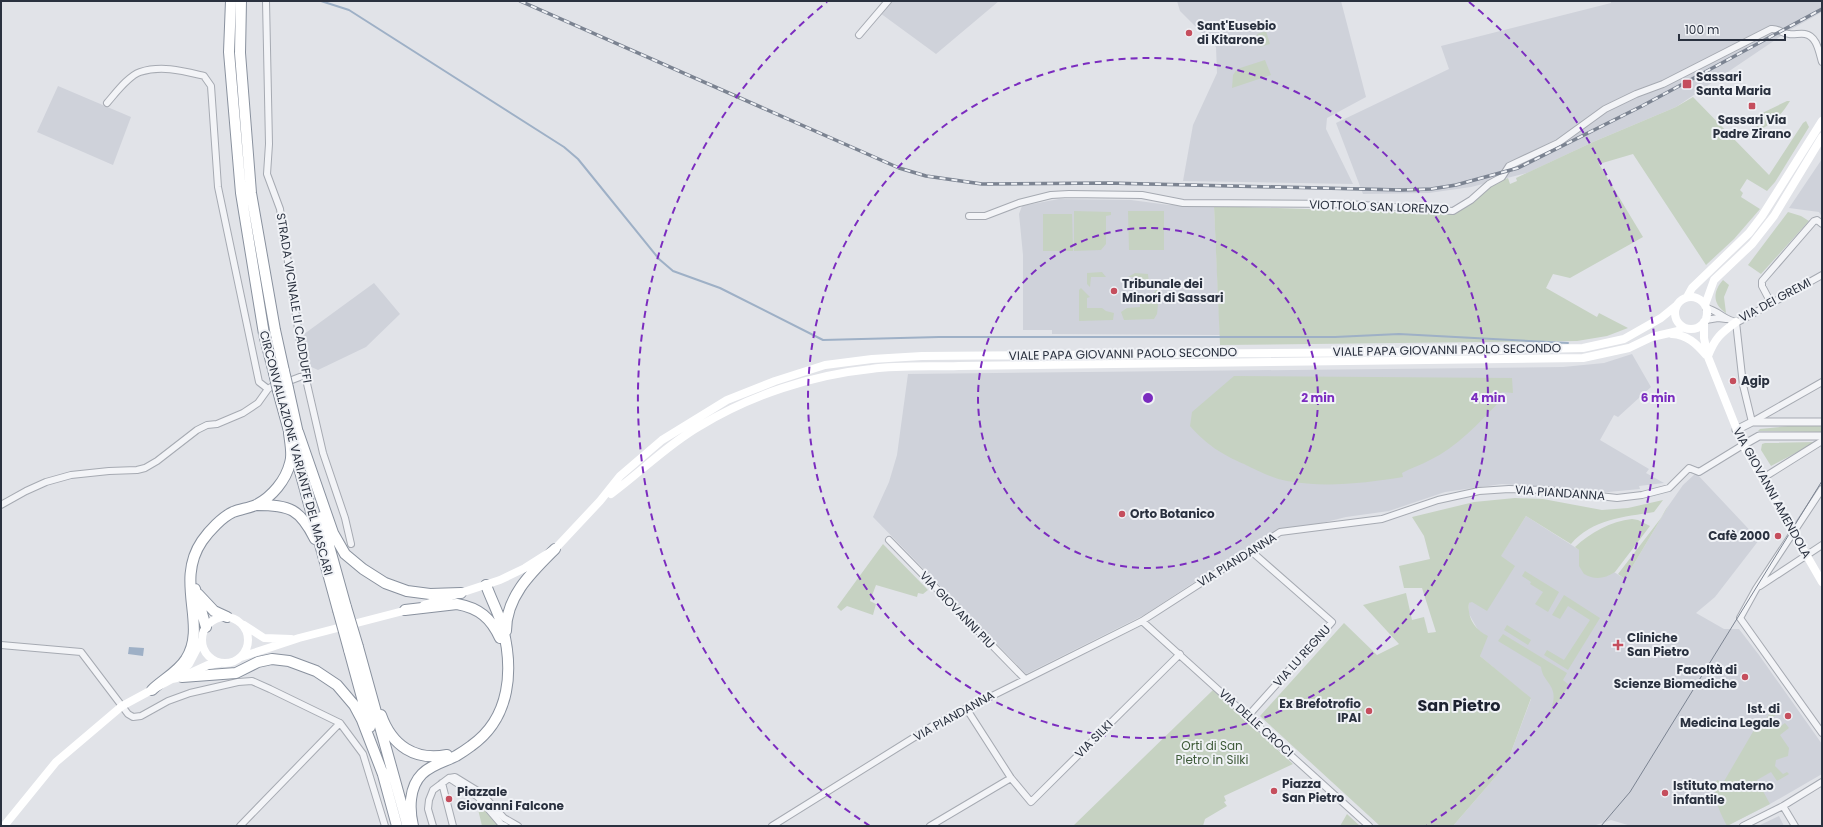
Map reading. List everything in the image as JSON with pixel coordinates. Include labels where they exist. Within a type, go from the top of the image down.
[{"type":"highway","name":"CIRCONVALLAZIONE VARIANTE DEL MASCARI","points":[[231,1],[229,52],[241,193],[264,334],[279,372]]},
{"type":"highway","name":"CIRCONVALLAZIONE VARIANTE DEL MASCARI","points":[[241,1],[240,53],[251,193],[275,330],[279,372],[293,433],[326,560],[342,608]]},
{"type":"highway","name":"CIRCONVALLAZIONE VARIANTE DEL MASCARI","points":[[293,433],[353,648],[407,826]]},
{"type":"highway","points":[[257,505],[275,491],[285,478],[291,462],[293,433]]},
{"type":"highway","points":[[293,433],[333,533],[345,554],[363,569],[385,583],[407,591],[430,594],[461,593]]},
{"type":"highway","points":[[152,690],[186,659],[192,645],[194,627],[190,576],[193,560],[202,542],[216,526],[232,513],[257,505],[278,505],[292,510],[304,519],[326,560]]},
{"type":"highway","points":[[413,826],[410,801],[421,775],[438,763],[457,756],[484,735],[497,718],[508,686],[506,621],[510,604],[524,582],[555,549]]},
{"type":"highway","points":[[193,560],[195,590],[206,627]]},
{"type":"highway","points":[[486,585],[502,626],[506,651]]},
{"type":"highway","points":[[195,590],[214,611],[227,617]]},
{"type":"highway","points":[[405,610],[457,604],[474,608],[492,622],[506,651]]},
{"type":"highway","name":"CIRCONVALLAZIONE VARIANTE DEL MASCARI","points":[[353,648],[397,826]]},
{"type":"highway","points":[[353,648],[385,724],[396,741],[410,752],[426,757],[450,754],[464,750]]},
{"type":"highway","points":[[177,678],[236,673],[254,664],[272,659],[296,663],[316,672],[337,685],[354,705],[362,720],[384,777]]},
{"type":"main road","points":[[1687,297],[1692,288],[1749,234],[1822,121]]},
{"type":"main road","points":[[1708,305],[1697,298],[1687,297],[1681,300],[1675,309],[1676,320],[1684,328],[1696,329],[1705,321],[1708,305],[1709,290],[1714,280],[1746,249],[1774,216],[1822,137]]},
{"type":"main road","name":"VIALE PAPA GIOVANNI PAOLO SECONDO","points":[[241,657],[299,638],[405,610],[513,575],[555,549],[600,501],[620,476],[662,440],[727,400],[775,381],[825,365],[872,359],[922,356],[1397,352],[1583,348],[1624,339],[1662,318],[1677,305]]},
{"type":"main road","name":"VIA GIOVANNI AMENDOLA","points":[[1705,321],[1704,338],[1708,357],[1736,430],[1743,445],[1822,582]]},
{"type":"main road","points":[[1708,357],[1713,343],[1720,334],[1736,322]]},
{"type":"main road","name":"VIALE PAPA GIOVANNI PAOLO SECONDO","points":[[600,501],[659,454],[700,426],[738,406],[777,390],[835,374],[872,368],[1583,358],[1629,348],[1652,336],[1678,331],[1684,328]]},
{"type":"main road","name":"VIA GIOVANNI AMENDOLA","points":[[1684,328],[1690,339],[1708,357]]},
{"type":"main road","points":[[1667,333],[1682,335],[1690,339]]},
{"type":"main road","points":[[4,826],[56,762],[122,706],[177,678],[208,665],[231,663],[241,657],[248,643],[247,632],[241,623],[227,617],[213,620],[206,627],[202,640],[189,664],[177,678]]},
{"type":"main road","name":"VIALE PAPA GIOVANNI PAOLO SECONDO","points":[[241,623],[264,638],[299,638]]},
{"type":"main road","points":[[202,640],[203,649],[207,656],[220,663]]},
{"type":"street","name":"STRADA VICINALE LI CADDUFFI","points":[[266,1],[269,144],[267,174],[280,209],[305,375],[322,453],[345,518],[351,544]]},
{"type":"street","points":[[859,35],[888,1]]},
{"type":"street","name":"VIOTTOLO SAN LORENZO","points":[[969,216],[985,216],[1019,203],[1051,195],[1069,194],[1142,195],[1183,203],[1347,204],[1453,211],[1471,200],[1489,184],[1502,177],[1509,166],[1558,143],[1605,110],[1636,94],[1663,84],[1771,30],[1777,29],[1789,34],[1808,35],[1815,41],[1822,62]]},
{"type":"street","points":[[107,103],[122,85],[139,72],[168,68],[204,76],[211,86],[218,187],[259,382],[268,389]]},
{"type":"street","points":[[1772,303],[1762,286],[1762,281],[1814,221],[1817,220],[1822,224]]},
{"type":"street","name":"VIA DEI GREMI","points":[[1705,321],[1718,318],[1736,322],[1822,275]]},
{"type":"street","name":"VIA DEI GREMI","points":[[1708,305],[1727,319]]},
{"type":"street","points":[[1736,322],[1743,385],[1752,422]]},
{"type":"street","points":[[1,505],[46,482],[71,475],[137,470],[145,468],[157,461],[196,430],[207,425],[217,424],[243,413],[258,403],[268,389],[305,375]]},
{"type":"street","points":[[1736,430],[1822,382]]},
{"type":"street","points":[[1752,422],[1822,422]]},
{"type":"street","points":[[1743,445],[1759,436],[1822,436]]},
{"type":"street","points":[[1763,478],[1822,441]]},
{"type":"street","name":"VIA PIANDANNA","points":[[772,826],[927,730],[966,708],[1142,620],[1280,532],[1382,519],[1438,500],[1479,491],[1509,489],[1547,490],[1617,498],[1642,495],[1668,488],[1689,468],[1699,472],[1743,445]]},
{"type":"street","points":[[1822,489],[1756,589],[1740,618],[1822,733]]},
{"type":"street","name":"VIA GIOVANNI PIU","points":[[889,540],[1025,679]]},
{"type":"street","points":[[1756,589],[1822,544]]},
{"type":"street","name":"VIA LU REGNU","points":[[1248,716],[1332,622],[1251,551]]},
{"type":"street","name":"VIA DELLE CROCI","points":[[1142,620],[1369,826]]},
{"type":"street","points":[[1,645],[81,652],[128,714],[133,717],[140,716],[168,701],[190,693],[238,682],[252,682],[340,723],[363,754],[385,826]]},
{"type":"street","name":"VIA SILKI","points":[[966,708],[1011,778],[1031,802],[1180,654]]},
{"type":"street","points":[[240,826],[340,723]]},
{"type":"street","points":[[433,826],[428,809],[432,790],[449,778],[455,777],[478,790],[491,802],[504,818],[518,826]]},
{"type":"street","points":[[449,778],[478,797],[501,824],[505,826]]},
{"type":"street","points":[[930,826],[1011,778]]},
{"type":"street","points":[[1743,826],[1783,806],[1822,782]]},
{"type":"street","points":[[442,783],[453,826]]},
{"type":"street","points":[[1783,806],[1795,826]]},
{"type":"shaded area","points":[[888,1],[999,1],[936,54],[880,13]]},
{"type":"shaded area","points":[[1177,1],[1341,1],[1366,97],[1327,118],[1326,129],[1353,184],[1183,181],[1193,125],[1217,73],[1216,47],[1180,11]]},
{"type":"shaded area","points":[[1611,1],[1822,1],[1822,12],[1790,30],[1676,107],[1593,142],[1527,173],[1471,187],[1429,193],[1363,194],[1336,123],[1449,69],[1441,46],[1611,3]]},
{"type":"shaded area","points":[[58,86],[131,117],[113,165],[37,132]]},
{"type":"shaded area","points":[[1822,159],[1822,217],[1819,212],[1789,208]]},
{"type":"shaded area","points":[[1059,199],[1131,200],[1169,205],[1214,206],[1220,335],[1052,334],[1052,330],[1023,330],[1023,255],[1019,214],[1022,206]]},
{"type":"shaded area","points":[[374,283],[400,314],[366,347],[318,370],[307,365],[300,337]]},
{"type":"shaded area","name":"Orto Botanico","points":[[1632,354],[1651,387],[1618,417],[1614,415],[1600,440],[1649,469],[1646,473],[1664,483],[1639,486],[1640,489],[1608,492],[1502,484],[1445,492],[1389,511],[1346,517],[1278,534],[1245,549],[1144,615],[1026,674],[873,517],[889,482],[897,455],[908,374],[1563,367],[1604,363]]},
{"type":"shaded area","name":"Cliniche San Pietro","points":[[1696,473],[1759,540],[1715,597],[1696,613],[1724,629],[1739,629],[1822,744],[1822,774],[1770,804],[1727,826],[1631,826],[1611,820],[1593,826],[1453,826],[1498,774],[1510,755],[1531,699],[1480,656],[1482,633],[1478,630],[1469,614],[1469,603],[1472,601],[1526,516],[1625,579],[1669,505],[1683,485]]},
{"type":"shaded area","points":[[1779,816],[1784,826],[1758,826]]},
{"type":"green space","points":[[1266,31],[1270,44],[1260,47],[1257,34]]},
{"type":"green space","points":[[1265,60],[1271,75],[1232,88],[1233,75],[1237,69]]},
{"type":"green space","points":[[1693,97],[1769,175],[1803,123],[1806,121],[1809,127],[1775,182],[1767,191],[1747,179],[1740,190],[1743,193],[1741,197],[1760,209],[1734,239],[1706,265],[1633,154],[1599,164],[1643,237],[1570,278],[1553,274],[1546,288],[1597,317],[1599,313],[1628,328],[1607,336],[1577,341],[1220,345],[1214,206],[1453,214],[1470,204],[1489,184],[1508,178],[1510,184],[1517,181],[1516,178],[1593,142],[1676,107]]},
{"type":"green space","points":[[1787,101],[1790,101],[1777,118],[1769,125],[1759,130],[1755,123],[1756,116]]},
{"type":"green space","points":[[1074,211],[1111,212],[1111,215],[1106,216],[1106,244],[1101,250],[1074,251]]},
{"type":"green space","points":[[1128,211],[1164,211],[1164,250],[1129,250]]},
{"type":"green space","points":[[1788,212],[1801,216],[1809,221],[1761,274],[1748,265]]},
{"type":"green space","points":[[1043,214],[1072,214],[1073,251],[1043,251]]},
{"type":"green space","points":[[1102,272],[1106,277],[1091,277],[1090,287],[1087,284],[1087,273]]},
{"type":"green space","points":[[1135,273],[1148,274],[1149,283],[1146,286],[1138,288],[1139,277],[1128,277]]},
{"type":"green space","points":[[1723,280],[1729,285],[1724,297],[1726,313],[1718,306],[1716,302],[1717,289]]},
{"type":"green space","points":[[1160,285],[1157,314],[1154,319],[1124,320],[1121,312],[1127,308],[1140,307],[1140,300],[1137,300],[1138,297],[1153,294]]},
{"type":"green space","points":[[1081,288],[1090,297],[1087,298],[1087,308],[1102,308],[1106,311],[1114,313],[1113,320],[1079,321],[1079,290]]},
{"type":"green space","points":[[1234,376],[1512,378],[1513,393],[1502,392],[1495,399],[1499,402],[1458,441],[1440,455],[1402,473],[1403,477],[1360,483],[1316,484],[1287,481],[1260,472],[1228,457],[1202,439],[1190,426],[1192,412]]},
{"type":"green space","points":[[1798,425],[1822,425],[1822,432],[1758,431],[1760,429]]},
{"type":"green space","points":[[1817,442],[1771,466],[1761,450],[1762,444],[1765,443]]},
{"type":"green space","points":[[1515,498],[1543,499],[1602,510],[1628,508],[1663,500],[1654,512],[1609,520],[1589,529],[1571,544],[1526,516],[1501,556],[1515,566],[1487,611],[1472,602],[1469,603],[1469,614],[1473,623],[1479,630],[1488,636],[1480,656],[1531,698],[1510,755],[1498,774],[1453,826],[1380,826],[1260,716],[1344,623],[1377,655],[1399,644],[1363,605],[1406,593],[1412,620],[1424,617],[1428,633],[1436,632],[1422,588],[1404,588],[1399,566],[1430,559],[1424,536],[1412,517],[1474,502]]},
{"type":"green space","points":[[1669,505],[1625,579],[1618,574],[1661,518]]},
{"type":"green space","points":[[1632,519],[1638,520],[1650,526],[1615,572],[1600,578],[1584,574],[1579,566],[1579,550],[1575,547],[1601,528],[1616,522]]},
{"type":"green space","points":[[883,544],[928,590],[923,594],[918,593],[917,597],[876,585],[870,601],[876,604],[873,615],[847,606],[841,611],[837,607]]},
{"type":"green space","points":[[1525,571],[1559,592],[1548,612],[1535,604],[1543,592],[1530,584],[1531,582],[1522,576]]},
{"type":"green space","points":[[1564,595],[1600,618],[1568,670],[1544,655],[1547,650],[1564,660],[1590,620],[1568,606],[1560,619],[1552,615]]},
{"type":"green space","points":[[1507,625],[1531,640],[1528,645],[1504,630]]},
{"type":"green space","points":[[1503,634],[1567,673],[1563,680],[1569,685],[1546,721],[1554,698],[1550,685],[1543,675],[1541,667],[1498,641]]},
{"type":"green space","name":"Orti di San Pietro in Silki","points":[[1213,690],[1293,764],[1224,796],[1226,801],[1224,802],[1227,806],[1205,819],[1203,826],[1073,826]]},
{"type":"green space","points":[[1773,709],[1777,714],[1771,719],[1778,728],[1785,723],[1789,728],[1780,735],[1789,748],[1788,756],[1776,760],[1775,766],[1783,774],[1787,772],[1789,774],[1777,781],[1771,772],[1757,780],[1770,804],[1727,826],[1717,804],[1715,786],[1717,780],[1723,783],[1761,718],[1765,720]]},
{"type":"green space","points":[[476,801],[499,825],[500,826],[482,826]]},
{"type":"green space","points":[[1347,814],[1360,826],[1340,826]]},
{"type":"water","points":[[129,647],[144,648],[143,656],[128,654]]},
{"type":"waterway","points":[[321,1],[349,10],[564,147],[578,159],[659,259],[673,271],[720,288],[823,340],[939,337],[1335,337],[1399,334],[1568,343]]},
{"type":"tram line","points":[[1601,826],[1630,792],[1822,481]]},
{"type":"railway","points":[[520,1],[899,168],[926,176],[982,184],[1108,183],[1402,190],[1431,189],[1456,185],[1518,168],[1642,106],[1822,9]]},
{"type":"place","name":"Sant'Eusebio di Kitarone","points":[[1189,33]]},
{"type":"place","name":"Sassari Santa Maria","points":[[1687,84]]},
{"type":"place","name":"Sassari Via Padre Zirano","points":[[1752,106]]},
{"type":"place","name":"Tribunale dei Minori di Sassari","points":[[1114,291]]},
{"type":"place","name":"Agip","points":[[1733,381]]},
{"type":"place","name":"Orto Botanico","points":[[1122,514]]},
{"type":"place","name":"Cafè 2000","points":[[1778,536]]},
{"type":"place","name":"Cliniche San Pietro","points":[[1618,645]]},
{"type":"place","name":"Facoltà di Scienze Biomediche","points":[[1745,677]]},
{"type":"place","name":"Ex Brefotrofio IPAI","points":[[1369,711]]},
{"type":"place","name":"Ist. di Medicina Legale","points":[[1788,716]]},
{"type":"place","name":"Piazza San Pietro","points":[[1274,791]]},
{"type":"place","name":"Istituto materno infantile","points":[[1665,793]]},
{"type":"place","name":"Piazzale Giovanni Falcone","points":[[449,799]]},
{"type":"district","name":"San Pietro","points":[[1459,705]]}]
